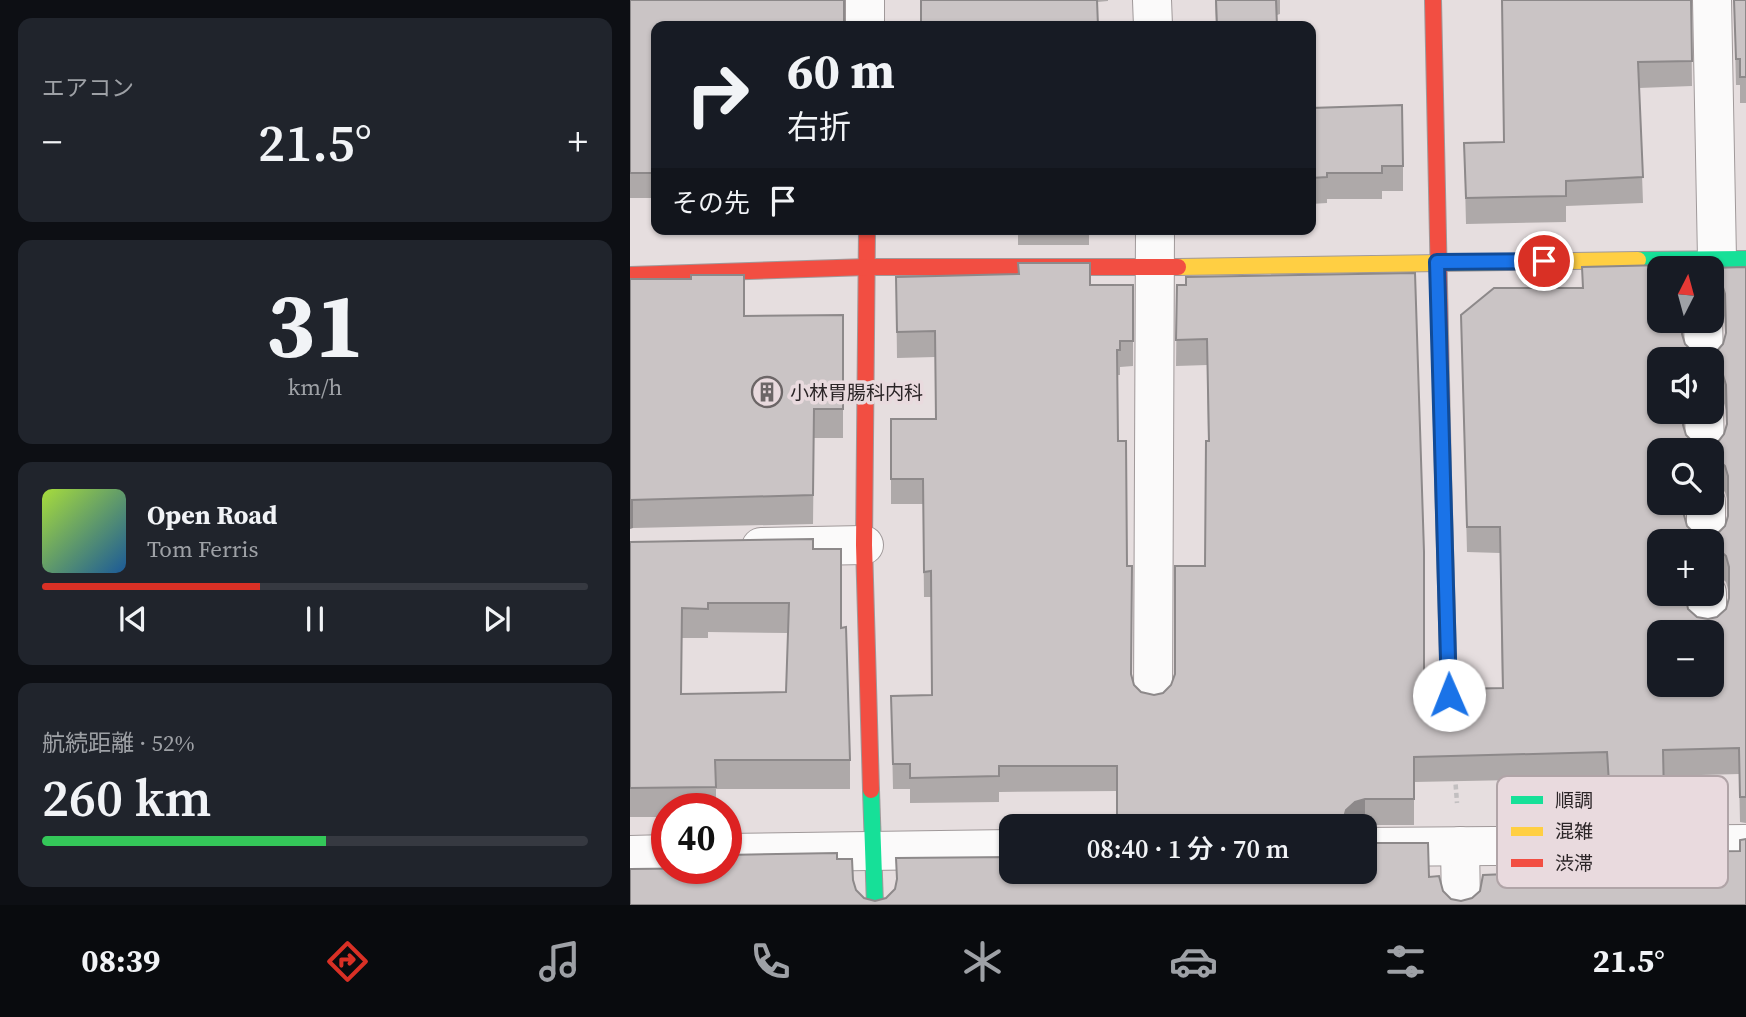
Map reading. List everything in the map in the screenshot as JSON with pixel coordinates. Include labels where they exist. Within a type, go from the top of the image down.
[{"type":"street","points":[[865,0],[865,21]]},
{"type":"street","points":[[1152,0],[1153,21]]},
{"type":"street","points":[[1433,0],[1449,695]]},
{"type":"street","points":[[1712,0],[1717,256]]},
{"type":"street","points":[[867,235],[864,545],[875,905]]},
{"type":"street","points":[[1153,699],[1155,235]]},
{"type":"street","points":[[630,275],[867,267],[1156,267],[1647,261]]},
{"type":"street","points":[[728,548],[864,545]]},
{"type":"street","points":[[1728,844],[1746,844]]},
{"type":"street","points":[[1460,846],[1461,905]]},
{"type":"street","points":[[1377,847],[1497,846]]},
{"type":"street","points":[[742,853],[999,849]]},
{"type":"street","points":[[630,855],[651,854]]},
{"type":"path","points":[[1454,764],[1460,846]]},
{"type":"building","points":[[630,0],[844,0],[844,21],[651,21],[651,173],[630,173]]},
{"type":"building","points":[[921,0],[1097,0],[1098,21],[921,21]]},
{"type":"building","points":[[1216,0],[1276,0],[1277,21],[1217,21]]},
{"type":"building","points":[[1502,0],[1691,0],[1692,61],[1638,62],[1643,177],[1566,181],[1566,196],[1466,198],[1464,143],[1504,142]]},
{"type":"building","points":[[1734,0],[1746,0],[1746,77],[1740,77],[1740,59],[1736,59]]},
{"type":"building","points":[[1402,105],[1403,166],[1382,166],[1382,173],[1327,173],[1327,177],[1316,178],[1316,108]]},
{"type":"building","points":[[1018,263],[1090,263],[1090,285],[1133,285],[1133,341],[1120,341],[1120,350],[1117,350],[1118,441],[1126,441],[1127,566],[1132,566],[1131,674],[1134,685],[1141,692],[1154,695],[1163,693],[1171,685],[1175,674],[1175,566],[1205,566],[1206,441],[1209,441],[1207,339],[1176,340],[1177,285],[1186,285],[1186,277],[1415,273],[1424,552],[1424,689],[1449,691],[1503,688],[1500,527],[1467,527],[1461,315],[1494,288],[1583,288],[1582,267],[1647,265],[1647,333],[1682,333],[1688,347],[1647,347],[1647,424],[1683,424],[1689,438],[1647,438],[1647,515],[1684,515],[1690,529],[1647,529],[1647,606],[1687,606],[1697,617],[1708,619],[1717,617],[1726,609],[1729,598],[1729,567],[1724,554],[1722,529],[1728,516],[1728,476],[1724,465],[1724,438],[1721,438],[1727,424],[1724,347],[1720,347],[1726,333],[1724,268],[1746,267],[1746,797],[1740,797],[1739,748],[1663,750],[1664,776],[1609,776],[1607,752],[1414,757],[1414,799],[1365,799],[1355,802],[1345,814],[1117,814],[1117,766],[999,766],[999,776],[910,778],[910,764],[893,764],[891,696],[932,695],[931,571],[924,572],[923,479],[891,479],[891,419],[936,419],[935,331],[897,332],[896,277],[1019,274]]},
{"type":"building","points":[[691,275],[744,275],[744,316],[843,315],[843,409],[814,409],[813,495],[630,500],[630,279],[691,279]]},
{"type":"building","points":[[813,539],[813,549],[841,549],[841,628],[846,627],[850,760],[715,760],[716,787],[630,788],[630,542]],"holes":[[[708,603],[789,603],[786,692],[681,694],[682,608],[708,609]]]},
{"type":"building","points":[[1746,839],[1746,905],[630,905],[630,869],[651,869],[651,884],[742,884],[742,855],[837,853],[837,859],[852,859],[856,890],[864,898],[875,901],[886,898],[895,889],[896,858],[999,857],[999,884],[1377,884],[1377,843],[1428,843],[1429,877],[1439,876],[1443,891],[1451,899],[1461,901],[1472,898],[1480,891],[1483,875],[1497,874],[1497,888],[1728,888],[1728,851],[1740,851],[1740,840]]},
{"type":"traffic: fast","points":[[1638,260],[1746,259]]},
{"type":"traffic: fast","points":[[1443,475],[1449,695]]},
{"type":"traffic: fast","points":[[871,790],[875,905]]},
{"type":"traffic: slow","points":[[1178,267],[1638,260]]},
{"type":"traffic: jam","points":[[1433,0],[1443,475]]},
{"type":"traffic: jam","points":[[867,235],[864,545],[871,790]]},
{"type":"traffic: jam","points":[[630,275],[867,267],[1178,267]]},
{"type":"place","name":"小林胃腸科内科","points":[[767,392]]},
{"type":"route","points":[[1449,695],[1437,262],[1544,261]]}]
